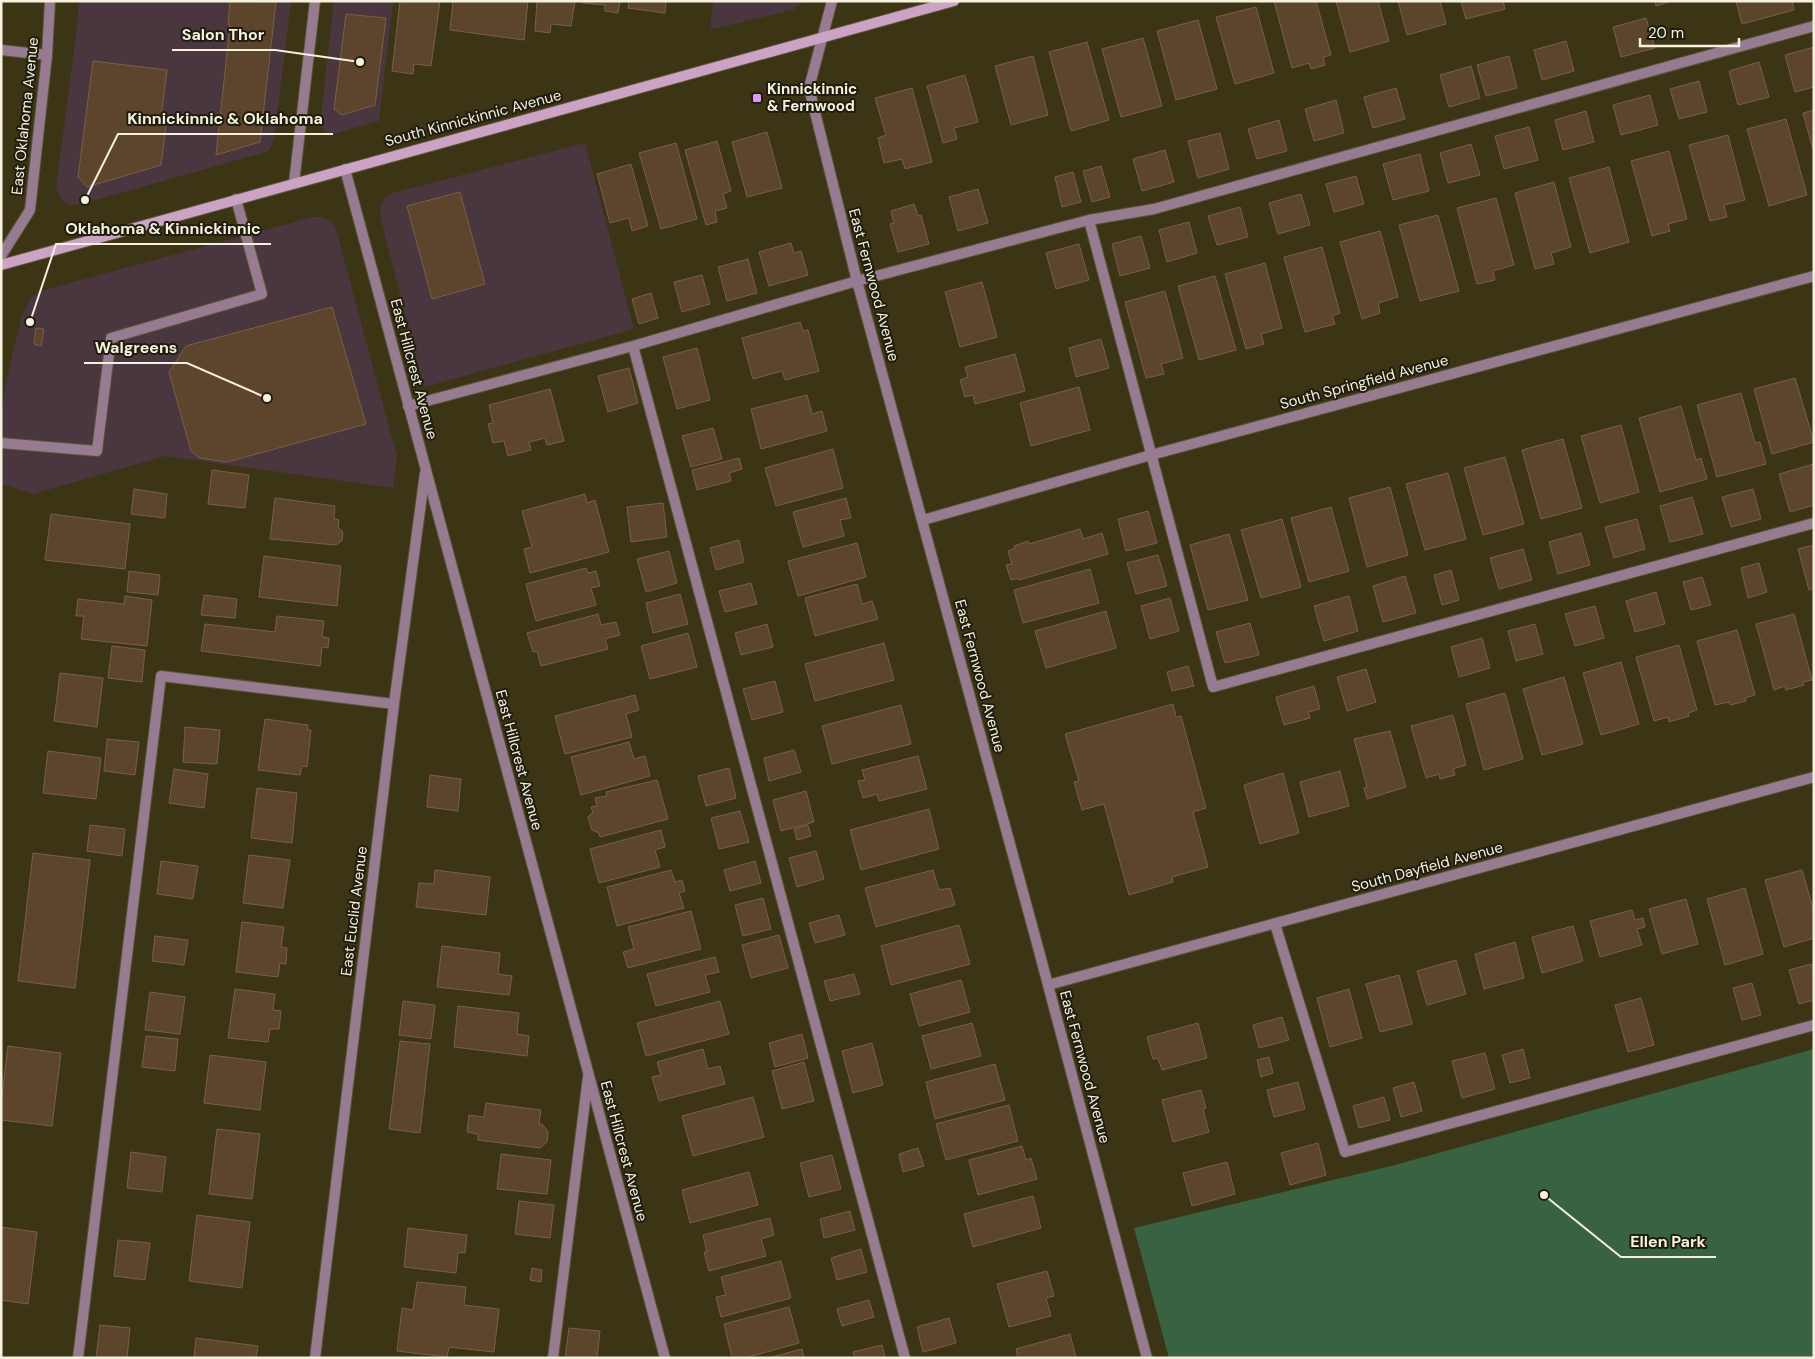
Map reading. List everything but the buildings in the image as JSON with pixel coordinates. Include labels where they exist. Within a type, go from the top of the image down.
[{"type":"main road","name":"South Kinnickinnic Avenue","points":[[1,265],[954,1]]},
{"type":"street","name":"East Oklahoma Avenue","points":[[1,256],[30,210],[47,55],[50,1]]},
{"type":"street","points":[[294,183],[315,1]]},
{"type":"street","name":"East Fernwood Avenue","points":[[832,1],[809,88],[857,282],[923,520],[1147,1358]]},
{"type":"street","points":[[408,406],[1089,220],[1154,209],[1814,26]]},
{"type":"street","points":[[1,50],[47,55]]},
{"type":"street","name":"East Hillcrest Avenue","points":[[345,169],[664,1358]]},
{"type":"street","points":[[1,443],[97,451],[110,338],[262,294],[236,199]]},
{"type":"street","points":[[1089,220],[1213,687],[1814,522]]},
{"type":"street","name":"South Springfield Avenue","points":[[923,520],[1151,455],[1814,276]]},
{"type":"street","points":[[633,346],[905,1358]]},
{"type":"street","name":"East Euclid Avenue","points":[[315,1358],[394,704],[425,468]]},
{"type":"street","points":[[78,1358],[161,676],[394,704]]},
{"type":"street","name":"South Dayfield Avenue","points":[[1048,985],[1814,777]]},
{"type":"street","points":[[1275,924],[1345,1152],[1814,1025]]},
{"type":"street","points":[[553,1358],[588,1077]]},
{"type":"shaded area","points":[[79,1],[291,1],[274,139],[270,149],[266,152],[82,204],[69,205],[61,199],[56,189]]},
{"type":"shaded area","points":[[334,1],[393,1],[379,121],[328,134],[320,123]]},
{"type":"shaded area","points":[[713,1],[804,1],[795,9],[710,30]]},
{"type":"shaded area","points":[[585,143],[634,329],[424,387],[380,216],[381,206],[385,198],[393,193]]},
{"type":"shaded area","points":[[313,217],[323,217],[331,221],[336,229],[397,457],[393,488],[165,456],[33,494],[1,484],[1,417],[6,383],[21,318],[33,296],[44,290]]},
{"type":"green space","points":[[1814,1049],[1814,1358],[1169,1358],[1134,1228],[1391,1166]]},
{"type":"place","name":"Salon Thor","points":[[360,62]]},
{"type":"place","name":"Kinnickinnic & Fernwood","points":[[757,98]]},
{"type":"place","name":"Kinnickinnic & Oklahoma","points":[[85,200]]},
{"type":"place","name":"Oklahoma & Kinnickinnic","points":[[30,322]]},
{"type":"place","name":"Walgreens","points":[[267,398]]},
{"type":"place","name":"Ellen Park","points":[[1544,1195]]}]
